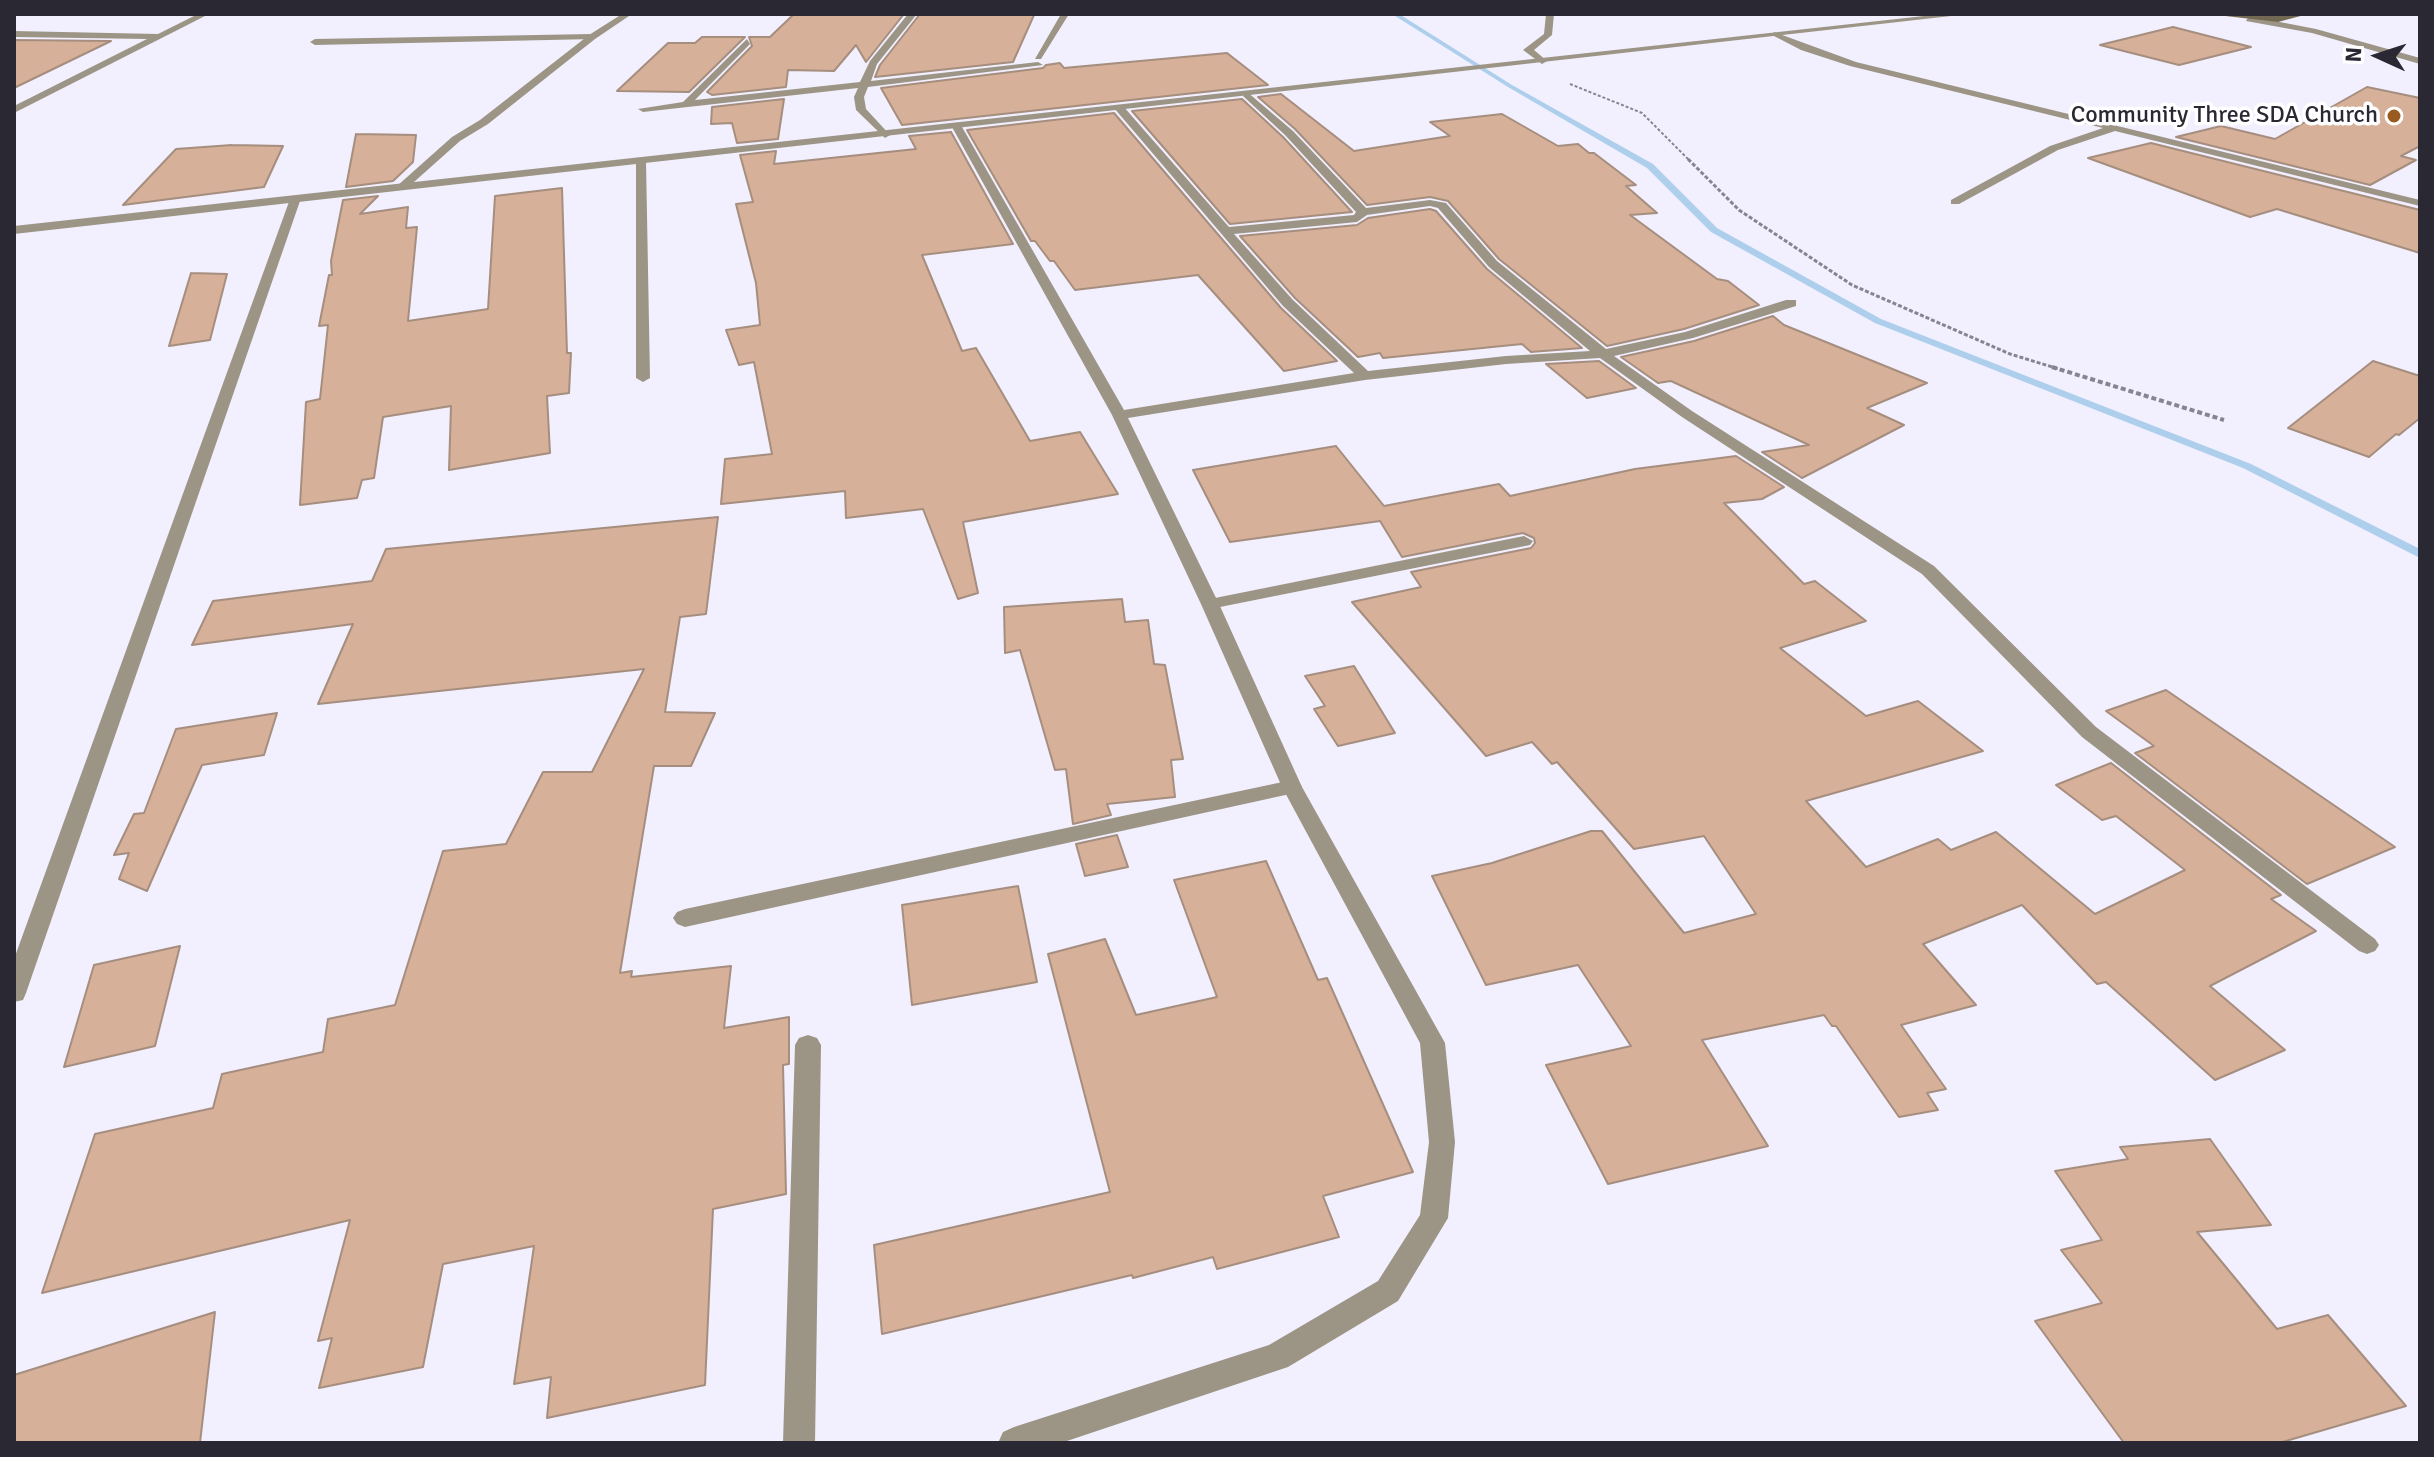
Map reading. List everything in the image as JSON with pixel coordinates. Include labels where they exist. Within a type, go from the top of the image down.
[{"type":"main road","points":[[2212,14],[2249,19],[2278,19],[2304,14]]},
{"type":"street","points":[[14,110],[205,14]]},
{"type":"street","points":[[401,188],[456,139],[484,122],[592,37],[628,14]]},
{"type":"street","points":[[885,135],[861,110],[859,97],[873,63],[913,14]]},
{"type":"street","points":[[643,109],[1038,61],[1065,14]]},
{"type":"street","points":[[1542,61],[1528,50],[1548,35],[1550,14]]},
{"type":"street","points":[[14,230],[1965,14]]},
{"type":"street","points":[[2249,19],[2420,61]]},
{"type":"street","points":[[2320,20],[2366,46]]},
{"type":"street","points":[[14,34],[162,37]]},
{"type":"street","points":[[1777,34],[1804,48],[1853,64],[2420,203]]},
{"type":"street","points":[[315,42],[592,37]]},
{"type":"street","points":[[686,104],[747,42]]},
{"type":"street","points":[[1246,94],[1289,133],[1363,212]]},
{"type":"street","points":[[1119,108],[1288,303],[1365,376]]},
{"type":"street","points":[[957,127],[1119,415],[1210,604],[1292,787],[1432,1043],[1442,1142],[1434,1218],[1388,1291],[1277,1357],[1014,1443]]},
{"type":"street","points":[[1955,202],[2054,148],[2114,128]]},
{"type":"street","points":[[641,161],[643,378]]},
{"type":"street","points":[[14,993],[294,201]]},
{"type":"street","points":[[1225,231],[1357,218],[1363,212],[1430,203],[1442,205],[1493,264],[1603,354],[1687,414],[1928,570],[2089,732],[2367,945]]},
{"type":"street","points":[[1119,415],[1365,376],[1506,360],[1603,354],[1688,335],[1791,303]]},
{"type":"street","points":[[1210,604],[1524,541]]},
{"type":"street","points":[[685,918],[1292,787]]},
{"type":"street","points":[[799,1443],[808,1045]]},
{"type":"path","points":[[1563,81],[1642,113],[1739,210],[1852,285],[2010,354],[2224,420]]},
{"type":"building","points":[[794,14],[904,14],[866,62],[856,45],[834,71],[788,70],[786,87],[712,95],[707,92],[752,46],[749,37],[770,37]]},
{"type":"building","points":[[920,14],[1034,15],[1013,62],[875,77],[880,65]]},
{"type":"building","points":[[2173,27],[2251,47],[2179,65],[2100,45]]},
{"type":"building","points":[[702,37],[745,37],[689,92],[617,91],[668,43],[695,43]]},
{"type":"building","points":[[14,40],[111,41],[14,88]]},
{"type":"building","points":[[1227,53],[1268,85],[902,125],[881,88],[1043,68],[1060,63],[1064,68]]},
{"type":"building","points":[[2367,87],[2420,98],[2420,146],[2401,156],[2416,160],[2370,185],[2176,137],[2221,126],[2275,139]]},
{"type":"building","points":[[1281,94],[1354,151],[1450,136],[1430,122],[1502,114],[1558,146],[1578,144],[1636,185],[1626,186],[1657,213],[1630,215],[1717,279],[1728,281],[1759,305],[1684,329],[1607,346],[1499,259],[1448,201],[1430,197],[1367,205],[1295,129],[1258,97]]},
{"type":"building","points":[[784,99],[778,139],[737,143],[732,123],[711,124],[712,107]]},
{"type":"building","points":[[1242,99],[1283,137],[1352,212],[1230,224],[1132,111]]},
{"type":"building","points":[[1114,113],[1281,308],[1337,361],[1284,371],[1198,275],[1075,290],[1054,261],[1050,261],[1035,241],[1031,241],[967,130]]},
{"type":"building","points":[[951,132],[1013,244],[922,255],[962,351],[976,348],[1030,441],[1080,432],[1118,494],[963,522],[978,593],[958,599],[923,509],[846,518],[845,491],[721,504],[725,459],[772,454],[754,362],[739,365],[726,330],[760,325],[756,283],[736,204],[753,202],[740,155],[776,151],[774,164],[916,149],[909,136]]},
{"type":"building","points":[[356,134],[416,135],[413,162],[393,181],[346,187]]},
{"type":"building","points":[[2151,143],[2420,210],[2420,253],[2277,209],[2250,217],[2088,158]]},
{"type":"building","points":[[232,145],[283,146],[264,187],[123,205],[176,149]]},
{"type":"building","points":[[562,188],[567,353],[571,353],[569,393],[547,396],[550,453],[449,470],[451,406],[383,417],[374,478],[362,480],[357,498],[300,505],[306,402],[320,399],[328,325],[319,326],[329,275],[332,275],[331,261],[343,200],[378,196],[360,214],[408,207],[406,228],[417,227],[408,321],[488,309],[495,196]]},
{"type":"building","points":[[1430,209],[1436,211],[1487,269],[1582,348],[1531,352],[1522,344],[1383,358],[1380,353],[1358,357],[1295,298],[1240,236],[1357,225],[1368,218]]},
{"type":"building","points":[[191,273],[227,274],[210,340],[169,346]]},
{"type":"building","points":[[1773,316],[1784,325],[1927,383],[1867,408],[1904,425],[1802,478],[1762,452],[1809,445],[1671,381],[1658,383],[1621,357],[1694,341]]},
{"type":"building","points":[[1599,361],[1636,388],[1587,398],[1546,364]]},
{"type":"building","points":[[2373,361],[2420,376],[2420,418],[2399,435],[2396,434],[2369,457],[2288,428]]},
{"type":"building","points":[[1336,446],[1384,506],[1499,484],[1510,496],[1635,469],[1736,456],[1784,487],[1762,499],[1724,503],[1804,584],[1815,581],[1866,621],[1780,648],[1866,716],[1918,701],[1983,751],[1806,801],[1866,867],[1938,839],[1951,850],[1996,832],[2095,914],[2185,870],[2116,816],[2102,820],[2056,785],[2111,763],[2281,895],[2271,899],[2316,931],[2210,986],[2285,1050],[2215,1080],[2106,982],[2097,984],[2022,905],[1923,944],[1976,1005],[1901,1025],[1946,1089],[1927,1093],[1938,1110],[1899,1117],[1836,1026],[1832,1026],[1824,1015],[1702,1040],[1768,1146],[1608,1184],[1546,1065],[1631,1046],[1578,965],[1486,985],[1432,876],[1492,863],[1591,831],[1602,831],[1684,933],[1756,914],[1704,836],[1634,849],[1557,762],[1552,764],[1532,742],[1486,756],[1352,602],[1421,587],[1411,572],[1531,548],[1534,538],[1523,533],[1402,557],[1380,521],[1230,542],[1193,470]]},
{"type":"building","points":[[718,517],[706,614],[680,617],[665,712],[715,713],[691,766],[654,766],[620,973],[632,971],[631,977],[731,966],[724,1028],[789,1017],[789,1064],[783,1065],[786,1194],[713,1209],[705,1385],[547,1418],[551,1377],[514,1384],[534,1246],[443,1264],[423,1367],[319,1388],[332,1338],[318,1341],[350,1220],[42,1293],[95,1134],[213,1108],[222,1074],[323,1052],[328,1019],[395,1005],[443,851],[506,844],[543,772],[592,772],[644,669],[318,704],[353,624],[192,645],[213,601],[372,581],[386,549]]},
{"type":"building","points":[[1122,599],[1125,622],[1148,620],[1154,664],[1165,665],[1183,759],[1171,760],[1175,797],[1107,804],[1111,815],[1073,824],[1066,769],[1055,770],[1020,650],[1005,653],[1004,607]]},
{"type":"building","points":[[1354,666],[1395,733],[1338,746],[1314,709],[1325,706],[1305,676]]},
{"type":"building","points":[[2166,690],[2395,847],[2307,884],[2135,753],[2154,746],[2106,711]]},
{"type":"building","points":[[277,713],[264,755],[202,765],[147,891],[119,879],[129,853],[114,855],[134,814],[144,813],[176,729]]},
{"type":"building","points":[[1117,835],[1128,867],[1085,876],[1076,844]]},
{"type":"building","points":[[1266,861],[1318,980],[1327,978],[1413,1172],[1323,1196],[1339,1237],[1217,1269],[1213,1257],[882,1334],[874,1245],[1110,1192],[1048,954],[1105,939],[1136,1015],[1217,997],[1174,880]]},
{"type":"building","points":[[1018,886],[1037,982],[912,1005],[902,905]]},
{"type":"building","points":[[180,946],[155,1046],[64,1067],[94,965]]},
{"type":"building","points":[[2210,1139],[2271,1225],[2197,1232],[2277,1329],[2328,1315],[2406,1406],[2279,1443],[2124,1443],[2035,1321],[2102,1303],[2061,1250],[2102,1240],[2055,1171],[2128,1159],[2120,1147]]},
{"type":"building","points":[[215,1312],[200,1443],[14,1443],[14,1375]]},
{"type":"waterway","points":[[1395,14],[1510,86],[1650,166],[1714,230],[1878,321],[2247,466],[2420,554]]},
{"type":"place","name":"Community Three SDA Church","points":[[2394,116]]}]
